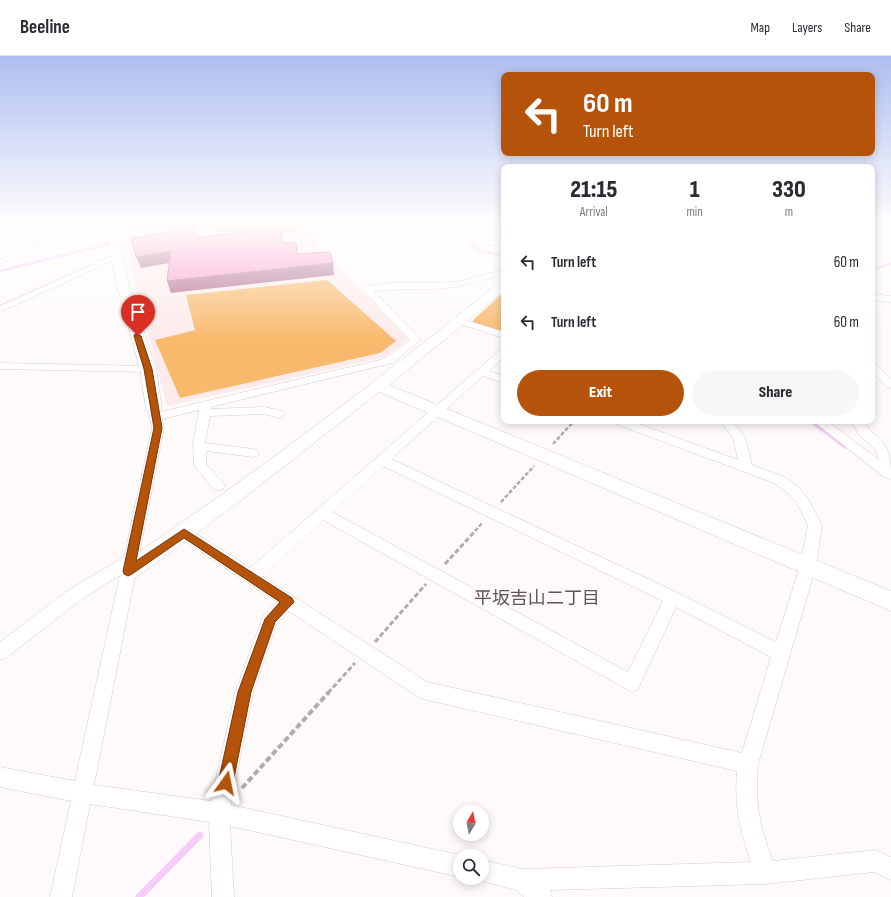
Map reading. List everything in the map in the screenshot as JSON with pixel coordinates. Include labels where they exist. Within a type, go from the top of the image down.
[{"type":"street","points":[[0,309],[88,262]]},
{"type":"street","points":[[61,897],[158,428],[148,369],[125,293],[118,262]]},
{"type":"street","points":[[205,409],[388,361],[416,340],[367,289],[392,286],[453,285],[482,279],[494,274],[501,274]]},
{"type":"street","points":[[0,652],[73,596],[130,566],[184,533],[462,322],[501,289]]},
{"type":"street","points":[[875,297],[891,299]]},
{"type":"street","points":[[462,322],[501,334]]},
{"type":"street","points":[[251,577],[501,355]]},
{"type":"street","points":[[0,366],[148,369]]},
{"type":"street","points":[[875,369],[891,385]]},
{"type":"street","points":[[482,372],[501,379]]},
{"type":"street","points":[[378,386],[891,601]]},
{"type":"street","points":[[155,413],[205,409],[264,410],[279,414]]},
{"type":"street","points":[[205,409],[199,446],[200,465],[218,486]]},
{"type":"street","points":[[628,424],[779,480],[792,489],[802,500],[815,525],[808,566],[748,764],[746,786],[747,807],[754,839],[766,873]]},
{"type":"street","points":[[728,424],[739,437],[746,467]]},
{"type":"street","points":[[823,424],[890,474]]},
{"type":"street","points":[[859,424],[864,434],[880,447],[890,474]]},
{"type":"street","points":[[199,446],[253,453]]},
{"type":"street","points":[[382,460],[672,598],[781,653]]},
{"type":"street","points":[[322,513],[632,684],[672,598]]},
{"type":"street","points":[[184,533],[288,602],[366,651],[423,690],[748,764]]},
{"type":"street","points":[[223,897],[219,813],[244,692],[270,619],[288,602]]},
{"type":"street","points":[[0,777],[82,794],[219,813],[453,864]]},
{"type":"street","points":[[489,873],[522,880],[766,873],[875,861],[891,869]]},
{"type":"street","points":[[522,880],[541,897]]},
{"type":"path","points":[[240,790],[571,424]]},
{"type":"shaded area","points":[[129,262],[334,262],[408,339],[385,357],[167,406]]},
{"type":"shaded area","points":[[327,280],[396,341],[380,353],[180,398],[155,340],[195,330],[186,295]]},
{"type":"shaded area","points":[[501,295],[501,332],[473,322],[473,320]]},
{"type":"building","points":[[170,262],[333,263],[167,281]]},
{"type":"waterway","points":[[0,271],[36,262]]},
{"type":"waterway","points":[[875,269],[890,264]]},
{"type":"waterway","points":[[815,424],[845,446]]},
{"type":"waterway","points":[[139,897],[200,835]]},
{"type":"district","name":"平坂吉山二丁目","points":[[537,598]]},
{"type":"route","points":[[138,336],[148,369],[158,428],[128,571],[184,533],[288,602],[270,619],[244,692],[226,783]]}]
